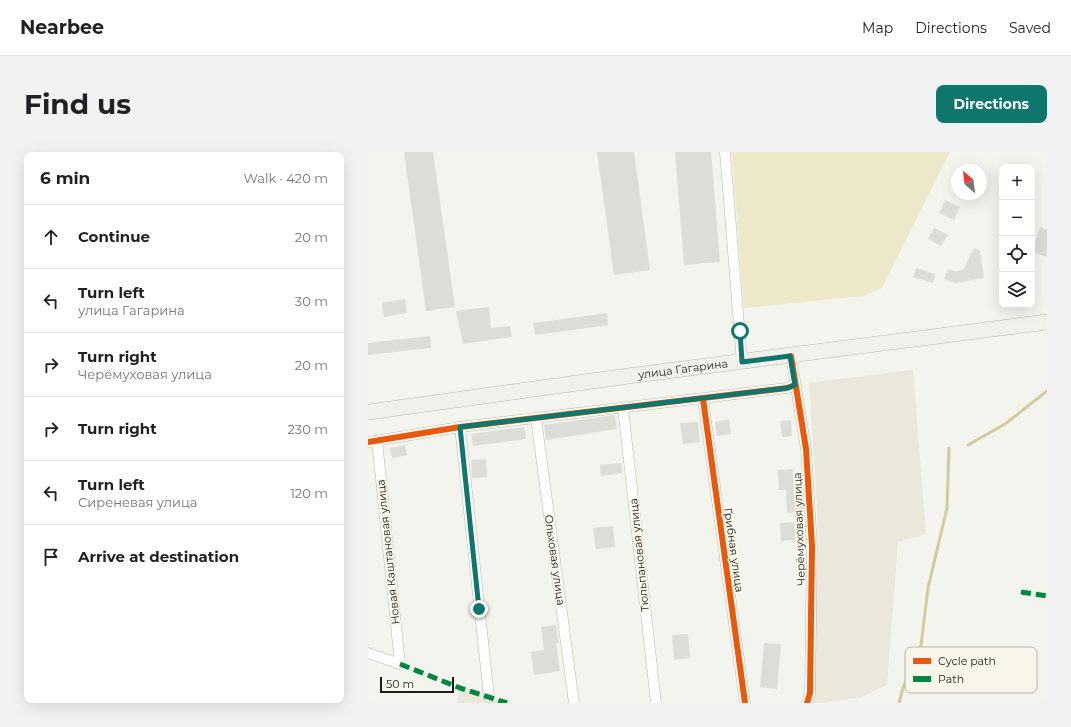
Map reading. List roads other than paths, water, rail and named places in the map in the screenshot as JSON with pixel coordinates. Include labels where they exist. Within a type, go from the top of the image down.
[{"type":"main road","name":"улица Гагарина","points":[[368,412],[1047,322]]},
{"type":"street","points":[[725,152],[742,362]]},
{"type":"street","name":"Черёмуховая улица","points":[[790,356],[806,449],[812,546],[810,693],[807,703]]},
{"type":"street","points":[[372,442],[460,427],[703,399],[787,388],[795,385]]},
{"type":"street","name":"Грибная улица","points":[[703,399],[745,703]]},
{"type":"street","name":"Тюльпановая улица","points":[[622,408],[656,703]]},
{"type":"street","name":"Ольховая улица","points":[[536,418],[574,703]]},
{"type":"street","points":[[460,427],[489,697]]},
{"type":"street","name":"Новая Каштановая улица","points":[[368,653],[400,664],[372,442]]},
{"type":"waterway","points":[[968,445],[1005,424],[1047,391]]},
{"type":"waterway","points":[[920,647],[928,588],[947,508],[949,448]]},
{"type":"waterway","points":[[899,703],[905,683]]}]
